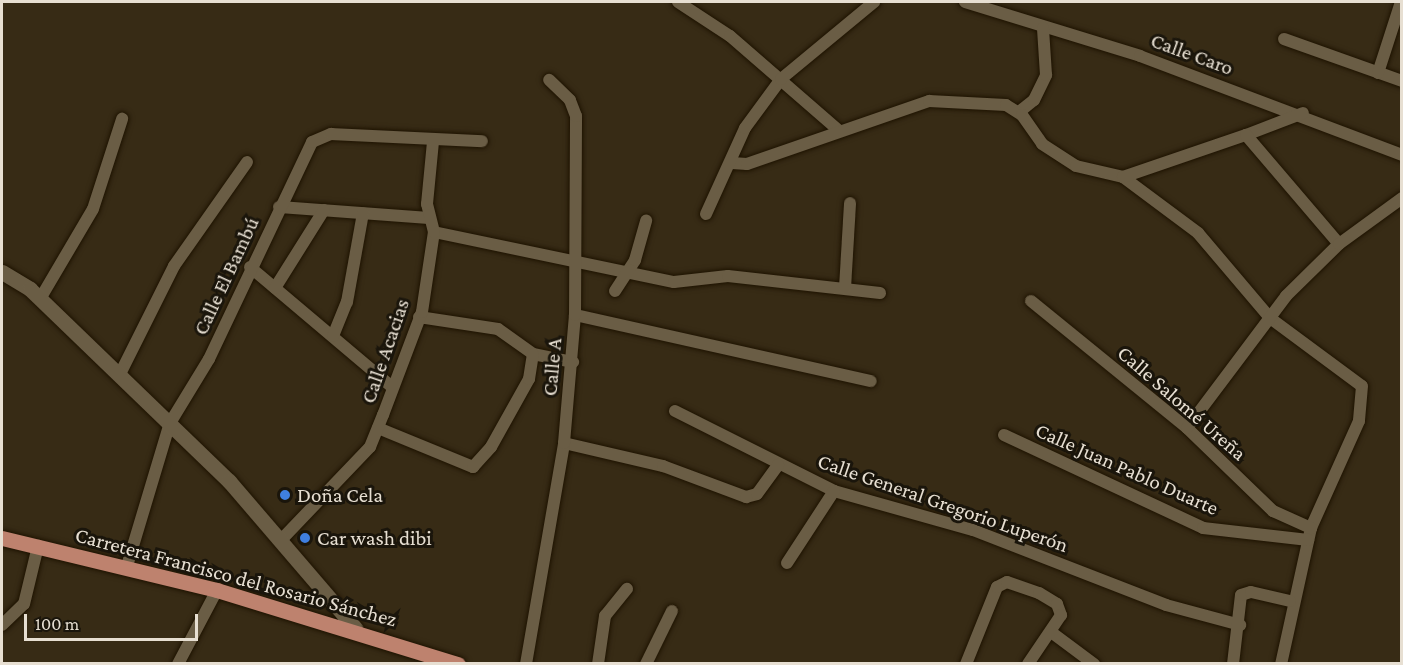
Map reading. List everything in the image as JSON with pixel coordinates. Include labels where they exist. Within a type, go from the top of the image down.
[{"type":"main road","points":[[2,272],[40,299],[170,423],[283,538],[355,628]]},
{"type":"main road","name":"Carretera Francisco del Rosario Sánchez","points":[[2,538],[127,566],[355,628],[435,660],[458,663]]},
{"type":"street","points":[[678,2],[781,79],[838,130]]},
{"type":"street","points":[[706,213],[732,163],[745,128],[781,79],[874,2]]},
{"type":"street","name":"Calle Caro","points":[[965,2],[1043,28],[1140,56],[1303,114],[1401,155]]},
{"type":"street","points":[[1378,73],[1401,2]]},
{"type":"street","points":[[1019,112],[1036,97],[1046,75],[1043,28]]},
{"type":"street","points":[[1284,39],[1401,81]]},
{"type":"street","name":"Calle A","points":[[526,663],[564,443],[573,362],[575,315],[572,263],[576,116],[570,100],[549,80]]},
{"type":"street","points":[[732,163],[747,164],[838,130],[932,101],[1006,105],[1019,112],[1042,144],[1076,166],[1123,177],[1198,233],[1270,318],[1362,386],[1359,422],[1309,534],[1290,601],[1281,663]]},
{"type":"street","points":[[1123,177],[1303,114]]},
{"type":"street","points":[[40,299],[93,209],[122,119]]},
{"type":"street","name":"Calle El Bambú","points":[[127,566],[170,423],[209,359],[250,267],[312,142],[331,134],[433,141]]},
{"type":"street","points":[[1246,135],[1339,244]]},
{"type":"street","points":[[433,141],[482,141]]},
{"type":"street","name":"Calle Acacias","points":[[283,538],[333,491],[370,447],[378,428],[391,386],[419,317],[434,232],[427,204],[433,141]]},
{"type":"street","points":[[120,374],[174,266],[247,162]]},
{"type":"street","points":[[1187,428],[1270,318],[1339,244],[1401,198]]},
{"type":"street","points":[[845,288],[850,203]]},
{"type":"street","points":[[279,207],[430,218]]},
{"type":"street","points":[[275,288],[324,210]]},
{"type":"street","points":[[333,336],[347,302],[363,213]]},
{"type":"street","points":[[615,291],[628,268],[646,221]]},
{"type":"street","points":[[434,232],[572,263],[628,268],[674,282],[728,276],[880,293]]},
{"type":"street","points":[[250,267],[391,386]]},
{"type":"street","name":"Calle Salomé Ureña","points":[[1031,302],[1187,428],[1273,511],[1309,534]]},
{"type":"street","points":[[575,315],[871,381]]},
{"type":"street","points":[[419,317],[498,329],[533,354],[573,362]]},
{"type":"street","points":[[378,428],[473,467],[491,447],[529,379],[533,354]]},
{"type":"street","name":"Calle General Gregorio Luperón","points":[[675,411],[778,465],[834,491],[973,530],[1166,604],[1240,625]]},
{"type":"street","name":"Calle Juan Pablo Duarte","points":[[1004,435],[1203,528],[1309,534]]},
{"type":"street","points":[[564,443],[663,466],[746,497],[757,494],[778,465]]},
{"type":"street","points":[[787,563],[834,491]]},
{"type":"street","points":[[2,625],[24,604],[38,546]]},
{"type":"street","points":[[966,663],[997,587],[1007,582],[1057,604],[1061,615],[1028,663]]},
{"type":"street","points":[[598,663],[605,616],[627,589]]},
{"type":"street","points":[[178,663],[216,590]]},
{"type":"street","points":[[1233,663],[1246,592],[1290,601]]},
{"type":"street","points":[[646,663],[672,611]]},
{"type":"street","points":[[1050,632],[1094,663]]},
{"type":"place","name":"Doña Cela","points":[[285,495]]},
{"type":"place","name":"Car wash dibi","points":[[305,538]]}]
